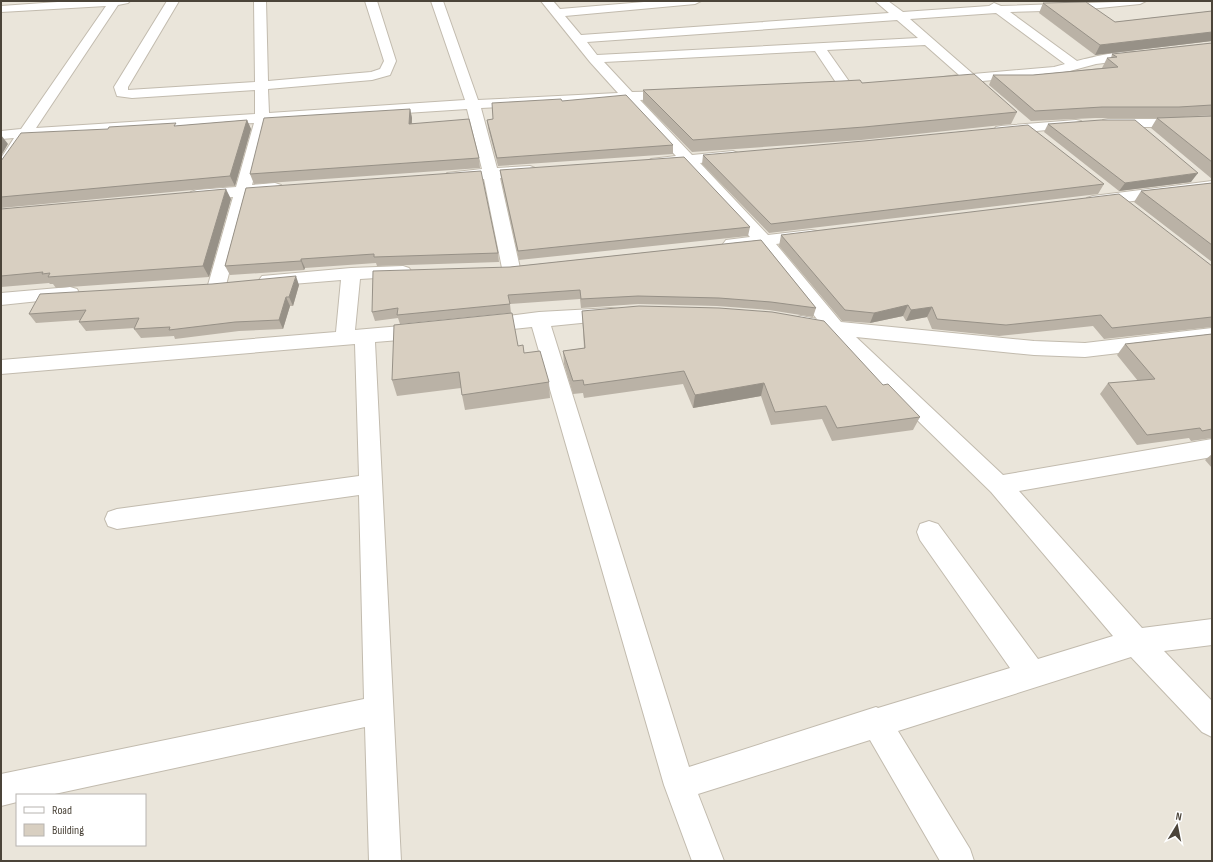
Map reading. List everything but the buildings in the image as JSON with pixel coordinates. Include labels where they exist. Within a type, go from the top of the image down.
[{"type":"street","points":[[1,9],[20,4],[119,1]]},
{"type":"street","points":[[1,169],[119,1]]},
{"type":"street","points":[[173,1],[121,87],[122,93],[132,94],[261,86],[372,76],[385,72],[390,61],[371,1]]},
{"type":"street","points":[[260,1],[262,118],[242,191],[225,284],[351,274],[420,271]]},
{"type":"street","points":[[437,1],[473,104],[491,174],[512,268]]},
{"type":"street","points":[[552,7],[695,1]]},
{"type":"street","points":[[881,1],[988,93]]},
{"type":"street","points":[[989,1],[1076,66]]},
{"type":"street","points":[[578,39],[998,9],[1064,8],[1140,1]]},
{"type":"street","points":[[552,7],[594,59],[627,96],[689,159],[764,241],[835,328],[999,485],[1136,642],[1212,722]]},
{"type":"street","points":[[594,59],[929,41]]},
{"type":"street","points":[[819,47],[846,88]]},
{"type":"street","points":[[932,81],[972,79],[1055,71],[1095,60],[1150,54]]},
{"type":"street","points":[[830,88],[862,86]]},
{"type":"street","points":[[1,135],[473,104],[690,93]]},
{"type":"street","points":[[1010,113],[1044,142]]},
{"type":"street","points":[[984,132],[1092,123],[1212,120]]},
{"type":"street","points":[[1132,122],[1149,137]]},
{"type":"street","points":[[642,163],[744,155]]},
{"type":"street","points":[[436,178],[546,170]]},
{"type":"street","points":[[1190,172],[1210,187]]},
{"type":"street","points":[[1097,184],[1133,212]]},
{"type":"street","points":[[1076,203],[1210,187]]},
{"type":"street","points":[[180,196],[289,188]]},
{"type":"street","points":[[717,246],[827,233]]},
{"type":"street","points":[[351,274],[355,337],[370,484],[385,861]]},
{"type":"street","points":[[1,299],[85,292]]},
{"type":"street","points":[[468,326],[630,312]]},
{"type":"street","points":[[539,319],[679,785],[708,861]]},
{"type":"street","points":[[784,320],[835,328],[1034,348],[1085,350],[1212,335]]},
{"type":"street","points":[[1,367],[444,329]]},
{"type":"street","points":[[999,485],[1212,448]]},
{"type":"street","points":[[117,519],[370,484]]},
{"type":"street","points":[[930,532],[1032,675]]},
{"type":"street","points":[[679,785],[876,722],[1136,642],[1212,632]]},
{"type":"street","points":[[1,790],[379,710]]},
{"type":"street","points":[[876,722],[958,861]]},
{"type":"shaded area","points":[[1,1],[1212,1],[1212,861],[1,861]]}]
